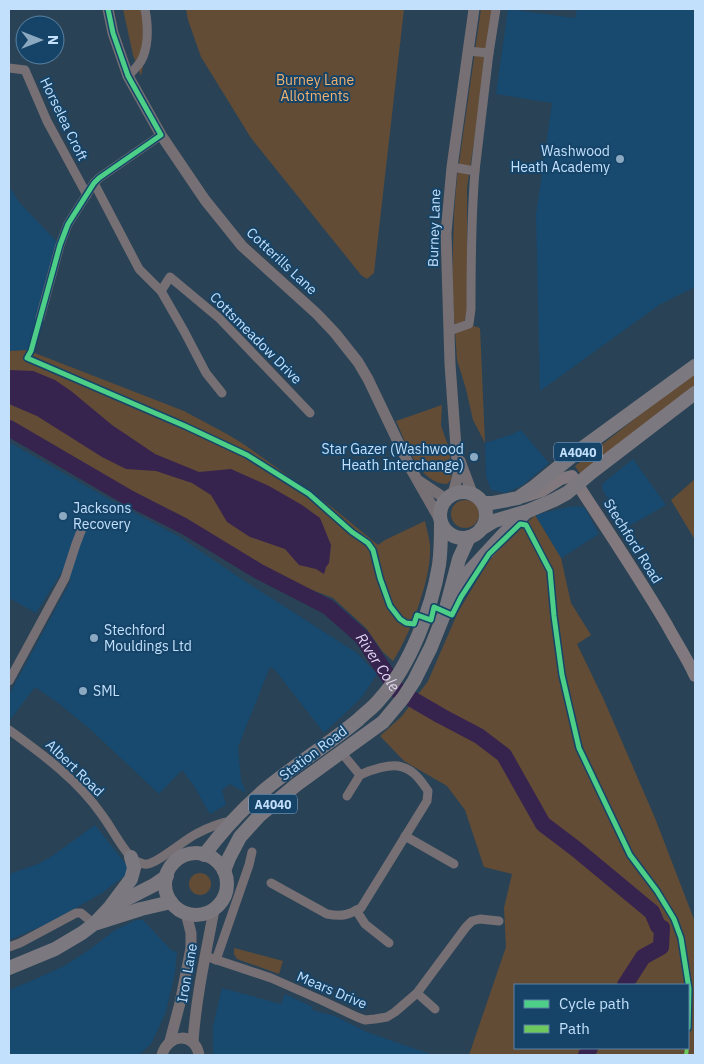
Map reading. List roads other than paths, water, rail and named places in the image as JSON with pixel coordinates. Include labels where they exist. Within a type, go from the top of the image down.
[{"type":"main road","name":"A4040","points":[[483,502],[518,498],[577,452],[695,366]]},
{"type":"main road","name":"A4040","points":[[481,529],[494,521],[528,511],[554,500],[578,485],[592,472],[695,393]]},
{"type":"main road","points":[[518,498],[531,495],[568,476],[572,476],[578,485]]},
{"type":"main road","name":"Stechford Road","points":[[578,485],[656,607],[690,664],[695,676]]},
{"type":"main road","points":[[462,492],[472,493],[483,502],[486,513],[484,524],[476,534],[457,538],[447,532],[441,521],[440,512],[449,497],[462,492]]},
{"type":"main road","points":[[445,612],[466,576],[502,536],[528,511]]},
{"type":"main road","name":"Station Road","points":[[227,822],[266,789],[339,736],[381,699],[400,672],[425,618],[439,564],[441,521]]},
{"type":"main road","name":"A4040","points":[[445,612],[459,559],[469,537]]},
{"type":"main road","name":"Station Road","points":[[341,752],[383,722],[395,708],[414,681],[445,612]]},
{"type":"main road","name":"A4040","points":[[224,871],[240,837],[260,814],[341,752]]},
{"type":"main road","name":"A4040","points":[[204,855],[227,822]]},
{"type":"main road","points":[[192,854],[204,855],[212,858],[224,871],[227,881],[226,892],[222,902],[214,910],[201,915],[193,915],[178,909],[171,902],[167,894],[167,876],[172,865],[181,858],[192,854]]},
{"type":"main road","points":[[9,968],[55,949],[94,924],[110,907],[131,879],[134,868],[131,858]]},
{"type":"main road","points":[[110,907],[154,885],[167,876]]},
{"type":"main road","points":[[94,924],[141,909],[171,902]]},
{"type":"street","name":"Cotterills Lane","points":[[108,9],[113,33],[128,76],[161,135],[205,200],[242,246],[317,314],[358,362],[368,378],[416,478],[441,521]]},
{"type":"street","points":[[128,76],[144,55],[146,36],[145,9]]},
{"type":"street","name":"Burney Lane","points":[[449,497],[458,475],[450,364],[446,233],[452,167],[474,9]]},
{"type":"street","points":[[449,330],[469,324],[470,319],[472,207],[475,171],[496,9]]},
{"type":"street","points":[[468,51],[489,53]]},
{"type":"street","name":"Horselea Croft","points":[[9,68],[26,70],[47,122],[87,195]]},
{"type":"street","points":[[40,318],[68,224],[94,183],[161,135]]},
{"type":"street","points":[[452,167],[475,171]]},
{"type":"street","points":[[94,183],[139,268],[161,291],[206,373],[222,393]]},
{"type":"street","name":"Cottsmeadow Drive","points":[[161,291],[170,277],[219,318],[310,413]]},
{"type":"street","name":"Burney Lane","points":[[456,450],[472,493]]},
{"type":"street","name":"Cotterills Lane","points":[[416,478],[449,497]]},
{"type":"street","points":[[9,681],[65,578],[83,526]]},
{"type":"street","name":"Albert Road","points":[[9,730],[36,750],[86,794],[131,858]]},
{"type":"street","points":[[341,752],[360,775]]},
{"type":"street","points":[[271,883],[327,914],[336,916],[348,915],[361,908],[427,801],[428,791],[422,781],[402,766],[388,766],[360,775],[347,796]]},
{"type":"street","name":"Station Road","points":[[131,858],[142,864],[148,864],[159,859],[195,834],[227,822]]},
{"type":"street","points":[[405,836],[454,864]]},
{"type":"street","points":[[210,958],[245,864],[252,852]]},
{"type":"street","name":"Iron Lane","points":[[193,1042],[195,1020],[210,958],[214,910]]},
{"type":"street","points":[[356,910],[365,924],[389,943]]},
{"type":"street","points":[[9,947],[20,943],[76,912],[81,913],[94,924]]},
{"type":"street","name":"Iron Lane","points":[[162,1055],[170,1041],[191,948],[191,933],[186,913]]},
{"type":"street","name":"Mears Drive","points":[[210,958],[271,978],[365,1020],[375,1019],[387,1017],[417,993],[472,920],[499,920]]},
{"type":"street","points":[[417,993],[435,1009]]},
{"type":"street","points":[[170,1041],[180,1038],[193,1042],[199,1055]]},
{"type":"waterway","name":"River Cole","points":[[9,428],[129,498],[184,526],[258,571],[328,607],[362,637],[398,691],[479,736],[504,755],[543,824],[652,912],[658,926],[662,928],[661,947],[643,957],[626,984]]},
{"type":"waterway","name":"River Cole","points":[[586,1055],[589,1049]]},
{"type":"place","name":"Washwood Heath Academy","points":[[620,159]]},
{"type":"place","name":"Star Gazer (Washwood Heath Interchange)","points":[[474,457]]},
{"type":"place","name":"Jacksons Recovery","points":[[63,516]]},
{"type":"place","name":"Stechford Mouldings Ltd","points":[[94,638]]},
{"type":"place","name":"SML","points":[[83,691]]},
{"type":"park label","name":"Burney Lane Allotments","points":[[315,88]]}]
